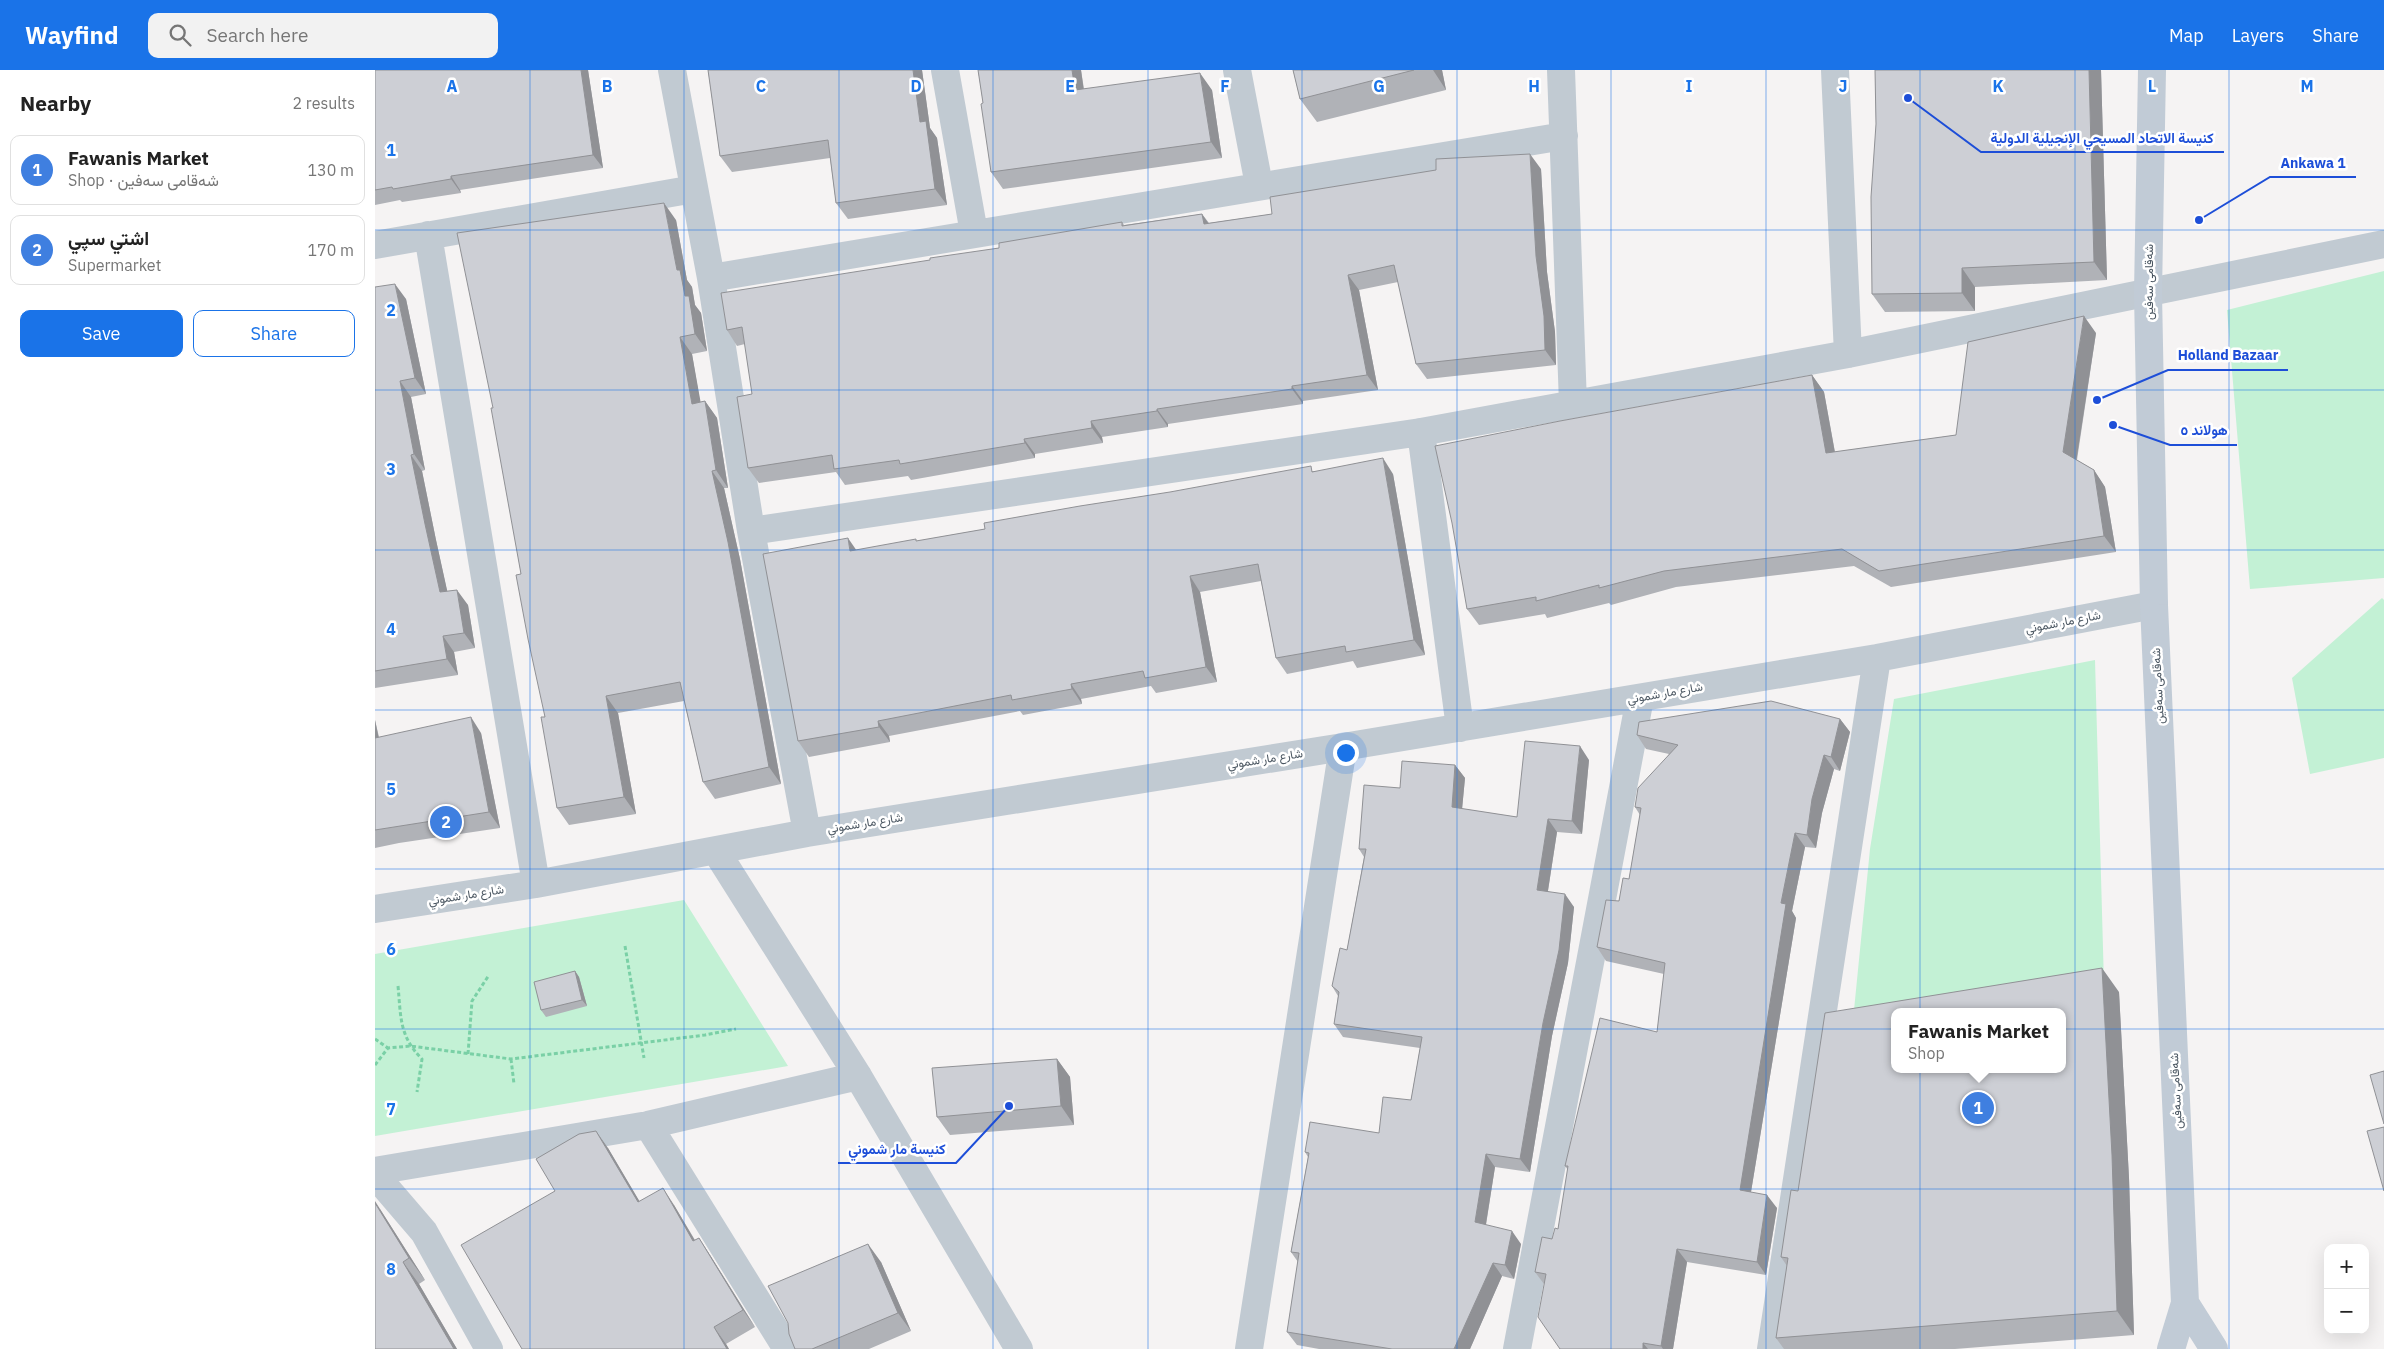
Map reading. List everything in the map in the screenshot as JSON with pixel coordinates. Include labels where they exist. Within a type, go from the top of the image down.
[{"type":"street","points":[[672,70],[711,278],[751,531],[807,833]]},
{"type":"street","points":[[945,70],[975,233]]},
{"type":"street","points":[[1237,70],[1259,185]]},
{"type":"street","points":[[1561,70],[1573,404]]},
{"type":"street","points":[[1835,70],[1848,354]]},
{"type":"street","name":"شەقامی سەفین","points":[[2152,70],[2148,293],[2154,605],[2185,1302]]},
{"type":"street","points":[[711,278],[1259,185],[1564,136]]},
{"type":"street","points":[[375,245],[694,189]]},
{"type":"street","points":[[428,235],[536,884]]},
{"type":"street","points":[[751,531],[1421,432],[1848,354],[2384,244]]},
{"type":"street","points":[[1421,432],[1460,728]]},
{"type":"street","name":"شارع مار شموني","points":[[375,909],[536,884],[807,833],[1460,728],[1877,658],[2154,605]]},
{"type":"street","points":[[1771,1349],[1877,658]]},
{"type":"street","points":[[1517,1349],[1640,698]]},
{"type":"street","points":[[1249,1349],[1343,747]]},
{"type":"street","points":[[716,851],[858,1076],[1019,1349]]},
{"type":"street","points":[[375,1171],[648,1125],[858,1076]]},
{"type":"street","points":[[648,1125],[787,1349]]},
{"type":"street","points":[[375,1175],[424,1232],[489,1349]]},
{"type":"street","points":[[2171,1349],[2185,1302]]},
{"type":"street","points":[[2185,1302],[2214,1349]]},
{"type":"path","points":[[625,946],[643,1058]]},
{"type":"path","points":[[468,1054],[472,1001],[489,975]]},
{"type":"path","points":[[397,986],[402,1031],[410,1046],[422,1059],[417,1092]]},
{"type":"path","points":[[375,1039],[388,1048],[410,1046],[511,1058],[641,1043],[736,1029]]},
{"type":"path","points":[[375,1065],[388,1048]]},
{"type":"path","points":[[511,1058],[514,1084]]},
{"type":"green space","points":[[2384,271],[2384,578],[2250,589],[2227,310]]},
{"type":"green space","points":[[2382,598],[2384,600],[2384,758],[2310,774],[2292,678]]},
{"type":"green space","points":[[2095,660],[2104,984],[1854,1010],[1870,849],[1894,699]]},
{"type":"green space","points":[[684,900],[788,1066],[375,1136],[375,954]]},
{"type":"building","points":[[375,70],[581,70],[593,155],[451,176],[451,179],[393,189],[392,187],[375,190]]},
{"type":"building","points":[[708,70],[913,70],[920,122],[926,121],[935,189],[836,203],[828,140],[720,156]]},
{"type":"building","points":[[978,70],[1072,70],[1075,90],[1200,73],[1211,142],[991,172]]},
{"type":"building","points":[[1293,70],[1414,70],[1300,99]]},
{"type":"building","points":[[1875,70],[2089,70],[2094,262],[1962,268],[1962,293],[1872,294],[1871,197],[1876,124]]},
{"type":"building","points":[[1530,154],[1536,256],[1544,316],[1545,350],[1416,364],[1394,265],[1348,275],[1367,375],[1091,421],[1092,428],[1024,439],[1025,443],[900,464],[899,460],[834,469],[832,455],[748,468],[737,397],[752,394],[742,327],[727,330],[721,293],[999,248],[999,243],[1122,222],[1122,226],[1202,214],[1204,224],[1272,214],[1270,197],[1436,170],[1436,159]]},
{"type":"building","points":[[664,203],[677,270],[680,270],[685,296],[689,296],[695,334],[680,337],[692,404],[705,401],[716,470],[712,471],[728,542],[769,767],[703,782],[680,682],[606,696],[624,797],[557,808],[541,717],[545,717],[516,575],[521,574],[491,408],[493,408],[457,233]]},
{"type":"building","points":[[395,284],[415,378],[400,381],[414,454],[411,455],[440,592],[457,590],[464,633],[443,636],[447,659],[375,671],[375,287]]},
{"type":"building","points":[[2084,316],[2063,452],[2094,470],[2104,536],[1879,571],[1842,549],[1664,571],[1599,588],[1599,585],[1536,601],[1536,597],[1467,609],[1452,523],[1435,446],[1812,375],[1826,453],[1956,435],[1968,342]]},
{"type":"building","points":[[1383,458],[1414,640],[1346,652],[1345,646],[1276,658],[1258,564],[1190,576],[1206,667],[1145,678],[1143,671],[1071,684],[1072,689],[1012,700],[1011,695],[878,721],[879,727],[798,741],[763,554],[848,538],[850,551],[916,539],[916,541],[985,529],[984,523],[1311,466],[1312,472]]},
{"type":"building","points":[[1771,701],[1840,719],[1831,757],[1824,755],[1812,799],[1807,835],[1795,833],[1781,903],[1786,904],[1740,1190],[1767,1195],[1757,1262],[1677,1249],[1661,1346],[1643,1343],[1643,1349],[1560,1349],[1538,1317],[1546,1274],[1535,1272],[1542,1237],[1552,1239],[1555,1228],[1558,1229],[1568,1166],[1565,1166],[1600,1018],[1657,1032],[1665,963],[1597,947],[1606,900],[1619,901],[1623,878],[1629,879],[1641,808],[1635,807],[1638,788],[1678,745],[1637,735],[1639,722]]},
{"type":"building","points":[[471,717],[489,812],[375,830],[375,738]]},
{"type":"building","points":[[1525,741],[1580,746],[1572,821],[1548,819],[1537,890],[1565,894],[1559,950],[1543,1023],[1520,1159],[1486,1154],[1475,1222],[1512,1231],[1505,1265],[1493,1263],[1454,1349],[1392,1349],[1287,1332],[1299,1253],[1291,1252],[1309,1153],[1305,1152],[1310,1122],[1379,1133],[1383,1097],[1411,1100],[1422,1037],[1334,1024],[1339,992],[1332,986],[1340,948],[1347,950],[1366,849],[1359,849],[1364,785],[1400,788],[1402,761],[1455,765],[1452,807],[1517,817]]},
{"type":"building","points":[[2102,968],[2112,1155],[2117,1311],[1776,1338],[1788,1258],[1781,1257],[1791,1190],[1798,1191],[1825,1013]]},
{"type":"building","points":[[575,971],[582,1000],[541,1010],[534,982]]},
{"type":"building","points":[[1057,1059],[1061,1106],[937,1117],[932,1068]]},
{"type":"building","points":[[2384,1071],[2384,1124],[2370,1075]]},
{"type":"building","points":[[2384,1127],[2384,1191],[2367,1131]]},
{"type":"building","points":[[596,1131],[638,1202],[663,1188],[693,1241],[699,1238],[743,1310],[714,1327],[727,1349],[522,1349],[461,1245],[555,1191],[536,1159],[579,1134]]},
{"type":"building","points":[[375,1203],[409,1258],[403,1262],[454,1349],[375,1349]]},
{"type":"building","points":[[868,1244],[898,1313],[812,1349],[795,1349],[789,1334],[788,1323],[768,1286]]},
{"type":"place","name":"كنيسة الاتحاد المسيحي الإنجيلية الدولية","points":[[1908,98]]},
{"type":"place","name":"Ankawa 1","points":[[2199,220]]},
{"type":"place","name":"Holland Bazaar","points":[[2097,400]]},
{"type":"place","name":"هولاند ٥","points":[[2113,425]]},
{"type":"place","name":"اشتي سپي","points":[[446,822]]},
{"type":"place","name":"كنيسة مار شموني","points":[[1009,1106]]},
{"type":"place","name":"Fawanis Market","points":[[1978,1108]]}]
